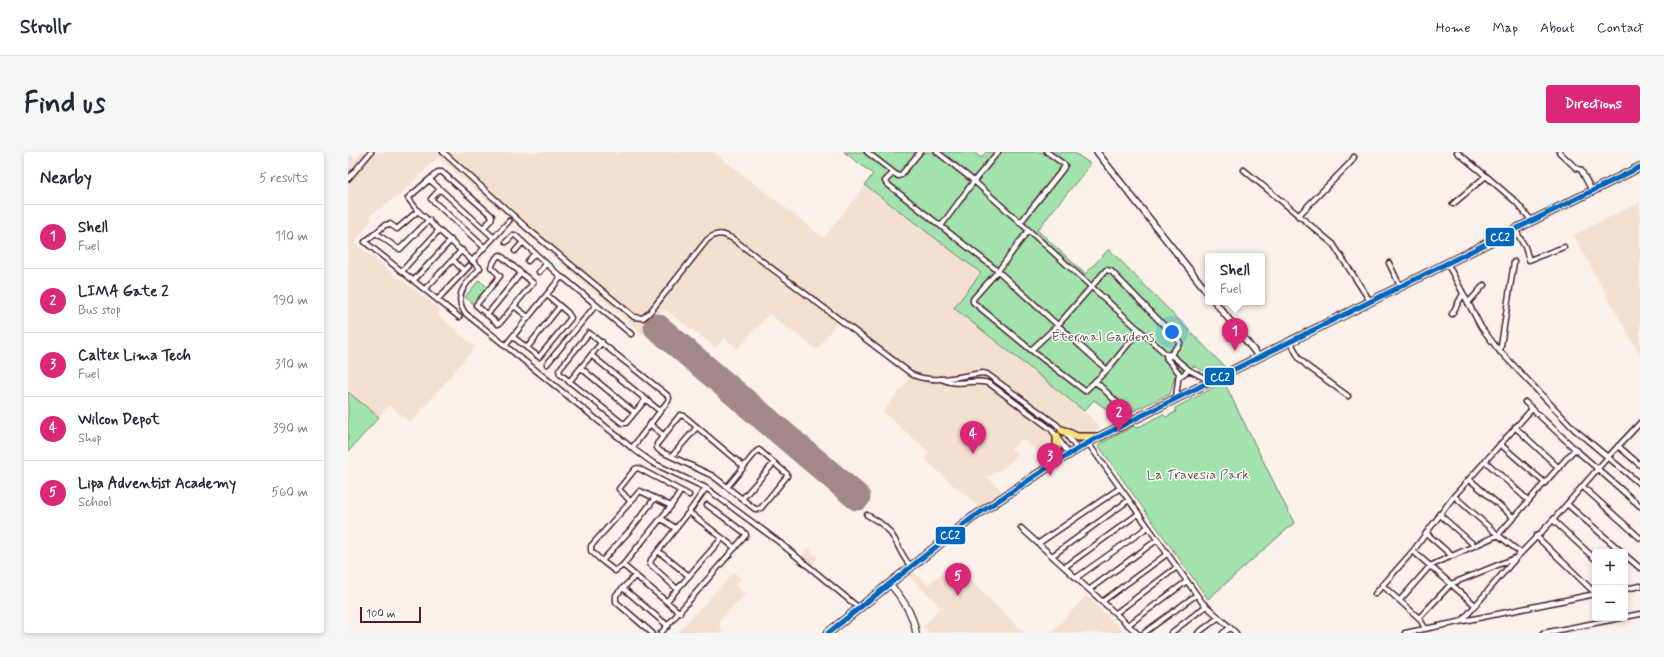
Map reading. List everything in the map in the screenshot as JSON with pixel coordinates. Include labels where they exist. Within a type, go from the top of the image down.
[{"type":"highway","points":[[828,633],[972,518],[1053,464],[1097,437],[1640,167]]},
{"type":"highway","points":[[1062,430],[1077,437],[1097,437]]},
{"type":"highway","points":[[1053,464],[1057,453],[1057,436]]},
{"type":"main road","points":[[889,583],[902,597],[912,616],[916,633]]},
{"type":"street","points":[[348,179],[371,152]]},
{"type":"street","points":[[443,152],[528,228],[634,317],[642,318],[650,312],[707,240],[714,235],[724,234],[733,239],[914,375],[927,379],[940,379],[982,373],[987,374],[1062,430],[1077,449]]},
{"type":"street","points":[[867,152],[898,176],[901,175],[920,152]]},
{"type":"street","points":[[937,152],[974,181],[1166,354],[1171,355],[1189,370],[1210,381]]},
{"type":"street","points":[[941,226],[974,181],[998,152]]},
{"type":"street","points":[[1020,224],[1065,165],[1047,152]]},
{"type":"street","points":[[1097,152],[1205,289]]},
{"type":"street","points":[[1457,152],[1516,202],[1532,221]]},
{"type":"street","points":[[1559,152],[1576,168],[1581,170],[1592,190]]},
{"type":"street","points":[[1298,216],[1351,162],[1354,157]]},
{"type":"street","points":[[1244,170],[1333,244],[1370,301]]},
{"type":"street","points":[[483,228],[491,220],[492,216],[442,172],[438,172],[408,198],[418,211],[480,268],[462,291],[459,299],[461,307],[465,313],[632,448],[653,463],[706,488],[779,542],[859,608]]},
{"type":"street","points":[[893,173],[885,181],[886,184],[998,271],[1107,370]]},
{"type":"street","points":[[1453,204],[1486,176]]},
{"type":"street","points":[[430,180],[493,237]]},
{"type":"street","points":[[440,189],[431,199],[484,247]]},
{"type":"street","points":[[418,211],[397,229],[390,224],[385,225],[365,242],[459,317]]},
{"type":"street","points":[[376,233],[400,249],[429,220]]},
{"type":"street","points":[[473,260],[509,221]]},
{"type":"street","points":[[1515,229],[1525,247],[1529,260],[1564,247]]},
{"type":"street","points":[[402,271],[439,230]]},
{"type":"street","points":[[1028,231],[998,271],[972,301],[1031,350],[1085,391],[1107,370],[1139,331]]},
{"type":"street","points":[[506,242],[513,235],[515,235],[560,278],[565,279],[631,334]]},
{"type":"street","points":[[414,280],[450,240]]},
{"type":"street","points":[[515,251],[523,242]]},
{"type":"street","points":[[425,289],[462,250]]},
{"type":"street","points":[[528,261],[535,253]]},
{"type":"street","points":[[500,255],[521,273],[533,283],[500,323],[496,322],[476,305],[500,276],[491,266],[500,255]]},
{"type":"street","points":[[453,260],[464,271]]},
{"type":"street","points":[[1500,352],[1514,262]]},
{"type":"street","points":[[1389,263],[1400,286]]},
{"type":"street","points":[[1447,263],[1481,327],[1500,352],[1560,416],[1586,440],[1640,484]]},
{"type":"street","points":[[539,272],[546,264]]},
{"type":"street","points":[[438,299],[469,266]]},
{"type":"street","points":[[1031,350],[1058,325],[1106,270],[1110,271],[1179,341],[1180,343],[1167,359]]},
{"type":"street","points":[[487,315],[521,273]]},
{"type":"street","points":[[505,346],[560,278]]},
{"type":"street","points":[[1468,303],[1484,285]]},
{"type":"street","points":[[1452,314],[1463,294]]},
{"type":"street","points":[[512,337],[539,357],[571,318],[571,316],[547,295]]},
{"type":"street","points":[[547,364],[596,305]]},
{"type":"street","points":[[1217,305],[1258,357]]},
{"type":"street","points":[[514,306],[528,317]]},
{"type":"street","points":[[527,348],[560,306]]},
{"type":"street","points":[[632,448],[651,425],[669,398],[667,395],[590,334],[588,334],[559,370],[560,374],[569,382],[624,424],[646,399]]},
{"type":"street","points":[[1290,341],[1299,358],[1307,366],[1348,396]]},
{"type":"street","points":[[569,382],[602,342]]},
{"type":"street","points":[[1166,354],[1167,359],[1178,371],[1176,397]]},
{"type":"street","points":[[591,355],[660,410]]},
{"type":"street","points":[[581,368],[634,412]]},
{"type":"street","points":[[1178,378],[1189,370]]},
{"type":"street","points":[[967,375],[968,383]]},
{"type":"street","points":[[940,379],[955,384],[982,382],[990,384],[1051,429],[1069,454]]},
{"type":"street","points":[[1095,381],[1127,412]]},
{"type":"street","points":[[1525,402],[1597,469],[1640,506]]},
{"type":"street","points":[[1375,594],[1413,551],[1439,514],[1454,496],[1532,409]]},
{"type":"street","points":[[728,486],[743,466],[759,450],[788,474],[761,508],[755,509],[728,486],[713,476],[660,451],[657,448],[657,444],[663,435],[680,415],[684,416],[743,466]]},
{"type":"street","points":[[651,425],[663,435]]},
{"type":"street","points":[[1462,621],[1516,558],[1567,504],[1618,446],[1640,425]]},
{"type":"street","points":[[672,456],[697,427]]},
{"type":"street","points":[[1515,427],[1559,468]]},
{"type":"street","points":[[1088,443],[1196,595],[1218,618],[1236,633]]},
{"type":"street","points":[[1500,444],[1545,483]]},
{"type":"street","points":[[1618,446],[1640,465]]},
{"type":"street","points":[[1400,600],[1430,566],[1451,555],[1498,535],[1575,449]]},
{"type":"street","points":[[1485,461],[1529,501]]},
{"type":"street","points":[[743,498],[774,462]]},
{"type":"street","points":[[630,501],[619,489],[635,469],[638,468],[689,495]]},
{"type":"street","points":[[1469,479],[1514,518]]},
{"type":"street","points":[[1582,486],[1640,538]]},
{"type":"street","points":[[677,590],[650,564],[651,560],[706,488]]},
{"type":"street","points":[[1039,543],[1120,488]]},
{"type":"street","points":[[671,506],[640,491],[592,546],[591,551],[615,571],[623,565],[662,519],[671,506],[681,491]]},
{"type":"street","points":[[1454,496],[1521,553]]},
{"type":"street","points":[[602,561],[631,529],[655,498]]},
{"type":"street","points":[[1052,556],[1129,500]]},
{"type":"street","points":[[1567,504],[1619,549]]},
{"type":"street","points":[[661,633],[680,613],[746,535],[707,505]]},
{"type":"street","points":[[689,512],[735,548]]},
{"type":"street","points":[[867,514],[880,522],[891,534],[906,562],[911,566]]},
{"type":"street","points":[[1065,567],[1138,514]]},
{"type":"street","points":[[1439,514],[1474,545]]},
{"type":"street","points":[[662,519],[675,528]]},
{"type":"street","points":[[1552,520],[1592,556]]},
{"type":"street","points":[[1076,578],[1148,527]]},
{"type":"street","points":[[1021,528],[1137,633]]},
{"type":"street","points":[[1426,533],[1451,555]]},
{"type":"street","points":[[1536,536],[1592,590]]},
{"type":"street","points":[[667,601],[722,538]]},
{"type":"street","points":[[1090,589],[1157,540]]},
{"type":"street","points":[[658,551],[689,576]]},
{"type":"street","points":[[1413,551],[1475,605]]},
{"type":"street","points":[[1103,601],[1167,554]]},
{"type":"street","points":[[1419,618],[1450,584],[1516,558]]},
{"type":"street","points":[[1628,558],[1640,568]]},
{"type":"street","points":[[623,565],[680,613]]},
{"type":"street","points":[[1116,613],[1177,567]]},
{"type":"street","points":[[635,576],[616,595],[616,602],[652,633]]},
{"type":"street","points":[[1128,625],[1186,581]]},
{"type":"street","points":[[1382,585],[1419,618],[1425,628]]},
{"type":"street","points":[[1628,588],[1640,586]]},
{"type":"street","points":[[624,588],[668,626]]},
{"type":"street","points":[[1404,633],[1592,594]]},
{"type":"street","points":[[1144,633],[1196,595]]},
{"type":"street","points":[[1171,633],[1206,606]]},
{"type":"street","points":[[1628,616],[1640,614]]},
{"type":"street","points":[[1198,633],[1218,618]]},
{"type":"street","points":[[1543,633],[1605,621]]},
{"type":"street","points":[[1223,633],[1230,628]]},
{"type":"shaded area","points":[[361,152],[614,152],[617,154],[619,152],[714,152],[824,238],[865,185],[981,273],[955,308],[1084,411],[1101,428],[1081,439],[1049,461],[1022,439],[1011,449],[1018,455],[1005,467],[988,477],[1002,491],[979,507],[925,459],[929,452],[883,412],[910,377],[838,321],[817,350],[769,314],[737,349],[725,338],[715,347],[664,309],[644,335],[438,157],[399,196],[371,215],[372,220],[354,243],[440,310],[437,314],[475,347],[411,423],[389,405],[348,452],[348,157],[350,155],[356,159]]},
{"type":"shaded area","points":[[1640,202],[1640,355],[1573,235]]},
{"type":"shaded area","points":[[808,548],[818,557],[811,566],[801,557]]},
{"type":"shaded area","points":[[952,564],[1025,633],[930,633],[923,627],[941,607],[909,576],[913,571],[928,585]]},
{"type":"shaded area","points":[[734,572],[741,579],[735,586],[746,594],[719,620],[721,630],[724,633],[677,633]]},
{"type":"shaded area","points":[[1086,596],[1126,633],[1051,633]]},
{"type":"green space","name":"Eternal Gardens","points":[[844,152],[974,152],[981,158],[986,152],[1073,152],[1091,164],[1037,230],[1085,274],[1109,249],[1225,367],[1210,374],[1194,366],[1175,376],[1170,394],[1118,418],[1094,400],[1084,411],[954,308],[981,273],[865,185],[873,174]]},
{"type":"green space","points":[[479,280],[487,287],[474,304],[465,297]]},
{"type":"green space","name":"La Travesia Park","points":[[1224,382],[1294,523],[1208,599],[1098,445],[1134,426],[1137,428],[1163,414],[1166,417],[1176,412],[1175,408]]},
{"type":"green space","points":[[348,392],[379,417],[348,452]]},
{"type":"runway","points":[[657,327],[857,497]]},
{"type":"transit line","name":"CC2","points":[[828,633],[972,518],[1053,464],[1093,440],[1640,167]]},
{"type":"place","name":"Shell","points":[[1235,351]]},
{"type":"place","name":"LIMA Gate 2","points":[[1119,432]]},
{"type":"place","name":"Wilcon Depot","points":[[973,454]]},
{"type":"place","name":"Caltex Lima Tech","points":[[1050,476]]},
{"type":"place","name":"Lipa Adventist Academy","points":[[958,596]]}]
